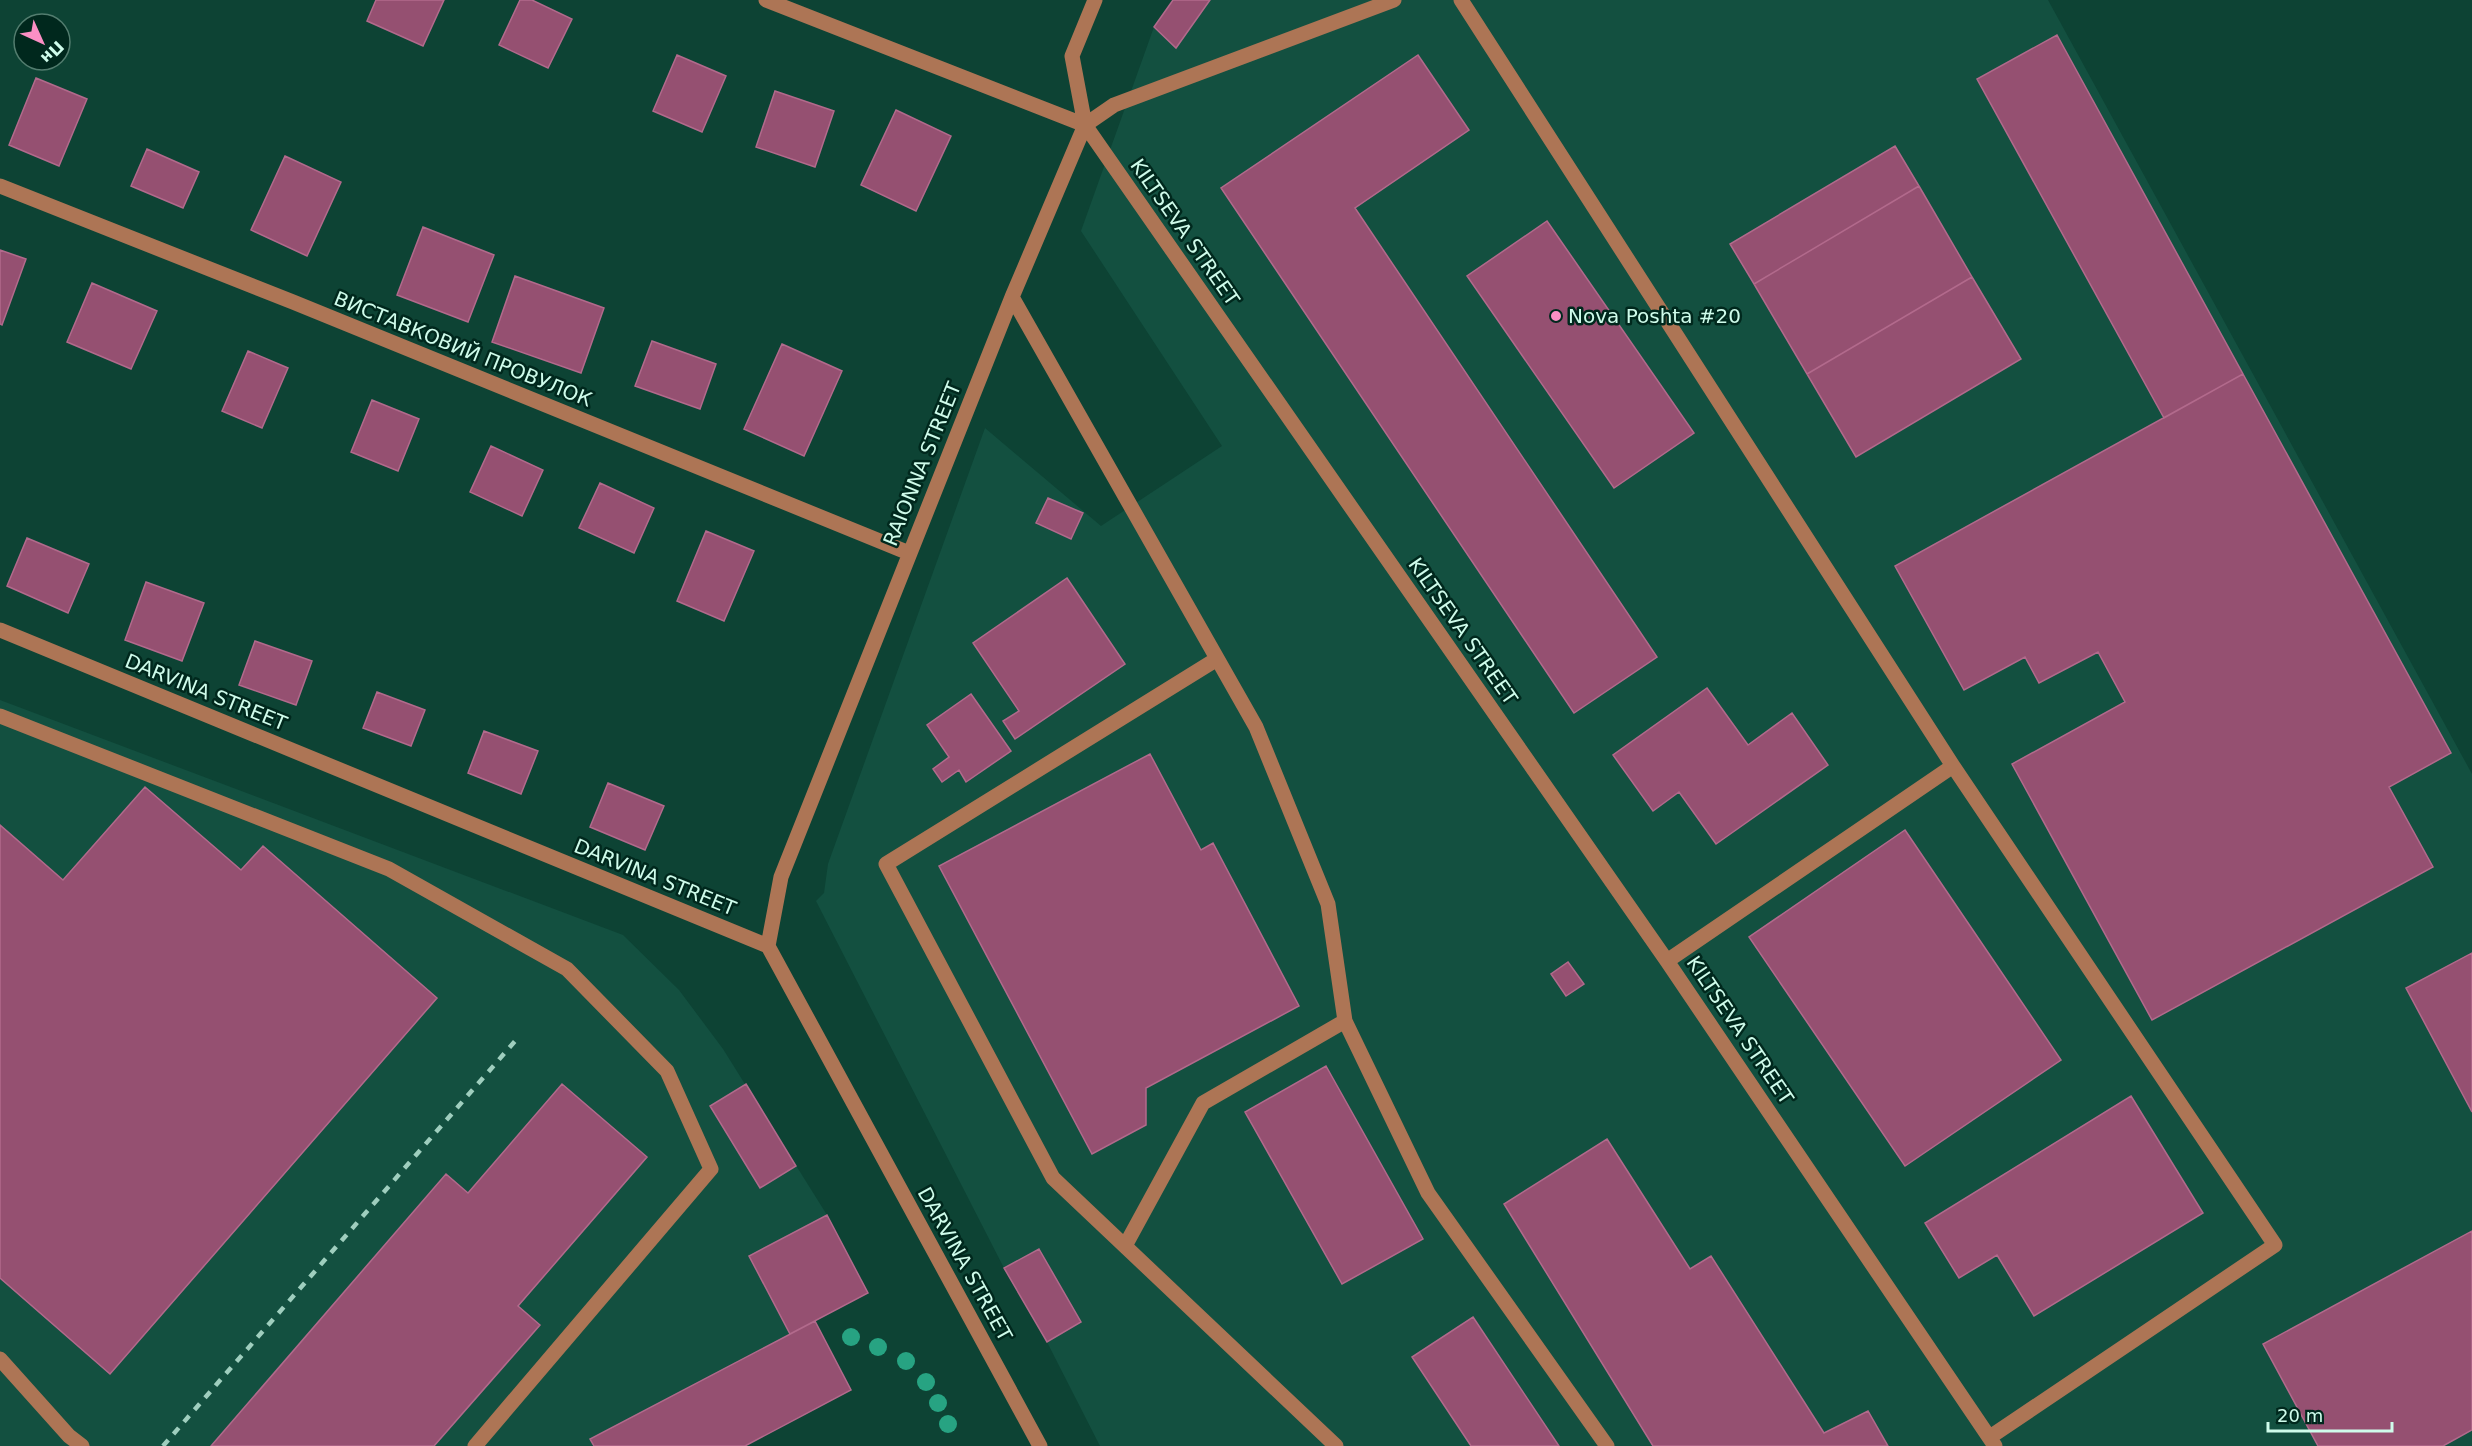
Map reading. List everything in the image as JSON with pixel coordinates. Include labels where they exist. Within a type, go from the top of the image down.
[{"type":"street","points":[[766,0],[1085,125]]},
{"type":"street","points":[[1085,125],[1072,56],[1095,0]]},
{"type":"street","points":[[1085,125],[1114,105],[1394,0]]},
{"type":"street","points":[[1461,0],[1953,766],[2275,1245],[1992,1442]]},
{"type":"street","name":"RAIONNA STREET","points":[[768,946],[781,877],[1012,297],[1085,125]]},
{"type":"street","name":"KILTSEVA STREET","points":[[1085,125],[1668,961],[1992,1442]]},
{"type":"street","name":"ВИСТАВКОВИЙ ПРОВУЛОК","points":[[0,186],[304,306],[909,553]]},
{"type":"street","points":[[1012,297],[1256,726],[1328,904],[1345,1021],[1428,1193],[1607,1446]]},
{"type":"street","name":"DARVINA STREET","points":[[0,630],[768,946],[1040,1446]]},
{"type":"street","points":[[1217,659],[886,864],[1053,1178],[1336,1446]]},
{"type":"street","points":[[0,716],[389,868],[567,969],[667,1071],[711,1169],[475,1446]]},
{"type":"street","points":[[1668,961],[1953,766]]},
{"type":"street","points":[[1125,1246],[1203,1104],[1345,1021]]},
{"type":"street","points":[[0,1359],[69,1436],[81,1446]]},
{"type":"shaded area","points":[[1173,0],[2048,0],[2472,774],[2472,1446],[1100,1446],[1047,1342],[1004,1268],[816,901],[824,893],[828,864],[985,428],[1101,526],[1222,446],[1081,231],[1154,27]]},
{"type":"shaded area","points":[[0,700],[623,935],[679,990],[723,1049],[827,1215],[868,1293],[815,1321],[851,1390],[745,1446],[0,1446]]},
{"type":"building","points":[[376,0],[444,0],[423,46],[367,21]]},
{"type":"building","points":[[520,0],[532,0],[572,19],[548,68],[499,45]]},
{"type":"building","points":[[1173,0],[1210,0],[1176,48],[1154,27]]},
{"type":"building","points":[[2057,35],[2243,374],[2164,418],[1977,79]]},
{"type":"building","points":[[677,55],[726,76],[702,132],[653,111]]},
{"type":"building","points":[[1418,55],[1469,130],[1355,208],[1657,657],[1574,713],[1221,188]]},
{"type":"building","points":[[36,78],[87,99],[59,166],[9,145]]},
{"type":"building","points":[[775,91],[834,111],[815,167],[756,147]]},
{"type":"building","points":[[896,110],[951,136],[916,211],[861,185]]},
{"type":"building","points":[[1895,146],[1919,186],[1754,284],[1730,244]]},
{"type":"building","points":[[147,149],[199,172],[183,208],[131,186]]},
{"type":"building","points":[[285,156],[341,182],[307,256],[251,230]]},
{"type":"building","points":[[1919,186],[1972,277],[1807,374],[1754,284]]},
{"type":"building","points":[[1547,221],[1694,433],[1614,488],[1467,276]]},
{"type":"building","points":[[423,227],[494,255],[468,322],[397,295]]},
{"type":"building","points":[[0,250],[26,259],[2,325],[0,324]]},
{"type":"building","points":[[515,276],[604,308],[581,373],[492,342]]},
{"type":"building","points":[[1972,277],[2021,359],[1856,457],[1807,374]]},
{"type":"building","points":[[92,283],[157,311],[131,369],[67,342]]},
{"type":"building","points":[[652,341],[716,364],[700,409],[635,386]]},
{"type":"building","points":[[782,344],[842,371],[804,456],[744,429]]},
{"type":"building","points":[[248,351],[288,368],[262,428],[222,411]]},
{"type":"building","points":[[2243,374],[2451,753],[2389,787],[2433,867],[2152,1020],[2012,764],[2125,702],[2098,652],[2039,683],[2025,657],[1964,690],[1895,566]]},
{"type":"building","points":[[372,400],[419,419],[398,471],[351,452]]},
{"type":"building","points":[[491,446],[543,470],[522,516],[470,492]]},
{"type":"building","points":[[600,483],[654,508],[634,553],[579,528]]},
{"type":"building","points":[[1048,498],[1083,513],[1071,539],[1036,523]]},
{"type":"building","points":[[706,531],[754,551],[724,621],[677,601]]},
{"type":"building","points":[[27,538],[89,564],[68,613],[7,586]]},
{"type":"building","points":[[1067,578],[1125,664],[1015,739],[1003,721],[1019,711],[973,643]]},
{"type":"building","points":[[146,582],[204,603],[182,661],[125,640]]},
{"type":"building","points":[[255,641],[312,661],[296,705],[239,685]]},
{"type":"building","points":[[1707,688],[1748,745],[1792,713],[1828,765],[1716,844],[1679,792],[1653,811],[1613,755]]},
{"type":"building","points":[[377,692],[425,710],[411,746],[363,728]]},
{"type":"building","points":[[971,694],[1011,751],[966,782],[959,770],[942,782],[933,769],[949,757],[927,725]]},
{"type":"building","points":[[484,731],[538,751],[521,794],[468,773]]},
{"type":"building","points":[[1150,754],[1201,850],[1213,843],[1299,1006],[1146,1088],[1146,1125],[1092,1154],[939,866]]},
{"type":"building","points":[[608,783],[664,806],[645,850],[590,827]]},
{"type":"building","points":[[145,787],[241,870],[263,846],[437,998],[110,1374],[0,1278],[0,825],[63,880]]},
{"type":"building","points":[[1905,830],[2061,1060],[1905,1166],[1749,937]]},
{"type":"building","points":[[2472,953],[2472,1112],[2406,988]]},
{"type":"building","points":[[1568,962],[1584,984],[1566,996],[1551,974]]},
{"type":"building","points":[[1326,1066],[1423,1239],[1342,1284],[1245,1112]]},
{"type":"building","points":[[562,1084],[647,1157],[518,1306],[540,1325],[434,1446],[211,1446],[446,1174],[468,1193]]},
{"type":"building","points":[[746,1084],[796,1166],[760,1188],[710,1106]]},
{"type":"building","points":[[2131,1096],[2203,1213],[2034,1316],[1997,1255],[1959,1278],[1925,1223]]},
{"type":"building","points":[[1607,1139],[1690,1269],[1711,1256],[1824,1433],[1868,1411],[1888,1446],[1653,1446],[1504,1204]]},
{"type":"building","points":[[827,1215],[868,1293],[790,1334],[749,1256]]},
{"type":"building","points":[[2472,1231],[2472,1430],[2443,1446],[2318,1446],[2263,1344]]},
{"type":"building","points":[[1039,1249],[1081,1322],[1047,1342],[1004,1268]]},
{"type":"building","points":[[1473,1317],[1559,1446],[1471,1446],[1412,1357]]},
{"type":"building","points":[[815,1321],[851,1390],[745,1446],[594,1446],[590,1439]]},
{"type":"railway","points":[[163,1446],[516,1040]]},
{"type":"place","name":"Nova Poshta #20","points":[[1556,316]]}]
